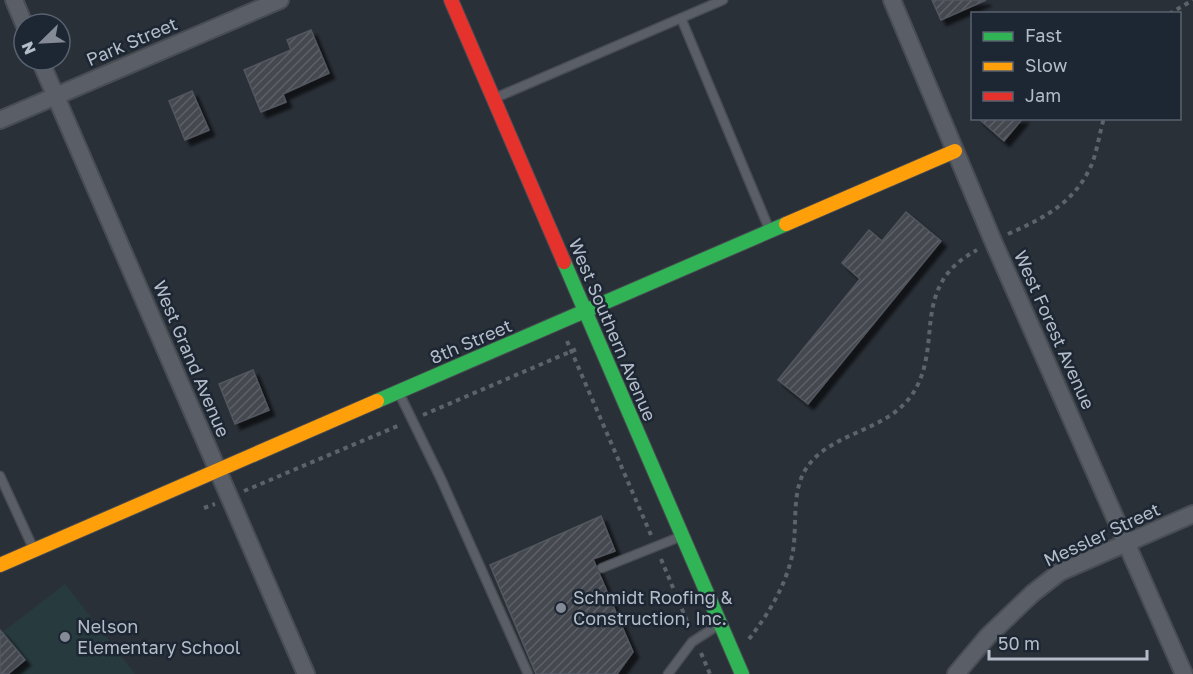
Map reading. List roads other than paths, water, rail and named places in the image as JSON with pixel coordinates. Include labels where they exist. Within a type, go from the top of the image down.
[{"type":"street","name":"Park Street","points":[[0,120],[280,0]]},
{"type":"street","name":"West Southern Avenue","points":[[450,0],[741,674]]},
{"type":"street","name":"West Forest Avenue","points":[[892,0],[993,241],[1184,674]]},
{"type":"street","name":"West Grand Avenue","points":[[45,72],[306,674]]},
{"type":"street","name":"8th Street","points":[[0,565],[955,152]]},
{"type":"street","name":"Messler Street","points":[[956,674],[987,636],[1033,593],[1060,572],[1193,514]]},
{"type":"lane","points":[[493,99],[723,0]]},
{"type":"lane","points":[[681,18],[771,232]]},
{"type":"lane","points":[[399,393],[441,479],[528,674]]},
{"type":"lane","points":[[0,476],[34,550]]},
{"type":"lane","points":[[602,568],[682,536]]},
{"type":"lane","points":[[668,674],[695,639],[720,624]]},
{"type":"place","name":"Schmidt Roofing & Construction, Inc.","points":[[561,608]]},
{"type":"place","name":"Nelson Elementary School","points":[[65,637]]}]
